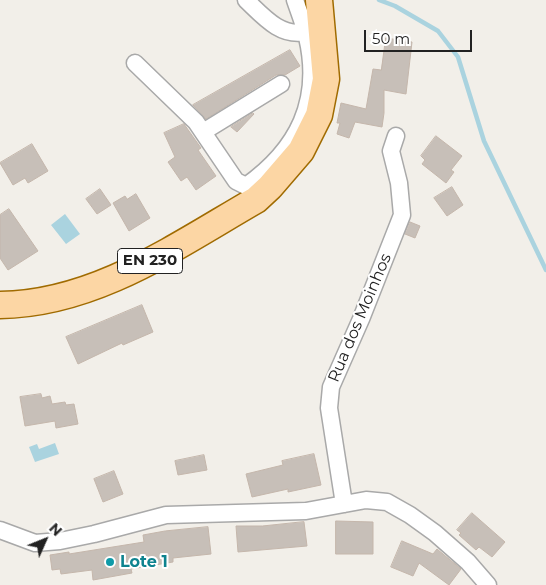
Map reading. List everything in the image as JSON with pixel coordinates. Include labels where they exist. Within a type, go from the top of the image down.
[{"type":"main road","name":"EN 230","points":[[0,305],[18,305],[66,296],[104,284],[145,264],[256,200],[270,187],[301,151],[319,115],[326,78],[319,0]]},
{"type":"street","points":[[246,0],[274,26],[294,34],[305,32]]},
{"type":"street","points":[[135,64],[196,122],[236,181],[246,186],[272,165],[297,132],[307,112],[311,94],[312,66],[305,32],[295,0]]},
{"type":"street","points":[[203,132],[281,84]]},
{"type":"street","name":"Rua dos Moinhos","points":[[344,504],[329,408],[331,387],[361,319],[402,214],[399,183],[391,151],[396,136]]},
{"type":"street","points":[[0,530],[35,543],[44,543],[94,534],[166,515],[306,511],[366,500],[387,502],[410,514],[436,533],[462,556],[488,585]]},
{"type":"water","points":[[65,214],[80,234],[66,244],[51,225]]},
{"type":"water","points":[[55,443],[59,454],[35,462],[29,447],[37,444],[39,449]]},
{"type":"building","points":[[386,38],[412,42],[406,94],[384,90],[382,127],[355,122],[349,138],[337,134],[340,123],[337,123],[341,103],[366,109],[373,69],[381,70]]},
{"type":"building","points":[[290,50],[300,66],[285,75],[276,75],[206,119],[193,105]]},
{"type":"building","points":[[253,113],[237,132],[231,127]]},
{"type":"building","points":[[184,124],[201,148],[198,150],[216,176],[196,190],[187,177],[181,181],[168,162],[175,157],[164,133]]},
{"type":"building","points":[[436,136],[462,156],[451,170],[454,172],[446,183],[422,164],[425,160],[421,156]]},
{"type":"building","points":[[32,144],[48,171],[28,183],[25,178],[13,185],[0,163]]},
{"type":"building","points":[[452,187],[463,205],[447,216],[434,198]]},
{"type":"building","points":[[100,189],[111,205],[97,214],[86,199]]},
{"type":"building","points":[[136,194],[150,218],[129,231],[113,203],[125,196],[127,199]]},
{"type":"building","points":[[9,209],[38,251],[8,270],[0,258],[0,215]]},
{"type":"building","points":[[410,222],[420,226],[415,238],[405,234]]},
{"type":"building","points":[[142,305],[153,332],[123,345],[122,343],[78,364],[66,337]]},
{"type":"building","points":[[41,394],[42,398],[50,396],[52,404],[65,402],[66,405],[74,404],[78,424],[56,428],[55,421],[25,426],[20,397]]},
{"type":"building","points":[[314,454],[321,485],[288,492],[288,489],[252,497],[246,474],[283,465],[282,461]]},
{"type":"building","points":[[204,455],[207,470],[178,475],[175,461]]},
{"type":"building","points":[[114,471],[123,494],[103,502],[94,479]]},
{"type":"building","points":[[472,513],[505,542],[492,557],[479,547],[476,550],[459,535],[461,533],[457,530]]},
{"type":"building","points":[[336,521],[373,522],[373,554],[336,554]]},
{"type":"building","points":[[304,522],[307,546],[238,552],[236,526],[262,526]]},
{"type":"building","points":[[208,527],[211,554],[173,558],[173,562],[131,569],[132,573],[93,580],[92,570],[61,574],[60,569],[52,570],[50,555],[69,552],[69,554],[144,542],[143,535]]},
{"type":"building","points":[[402,541],[433,554],[437,549],[461,569],[449,585],[419,563],[413,576],[391,567]]},
{"type":"waterway","points":[[379,0],[395,6],[438,31],[458,57],[484,141],[546,270]]},
{"type":"place","name":"Lote 1","points":[[110,562]]}]
